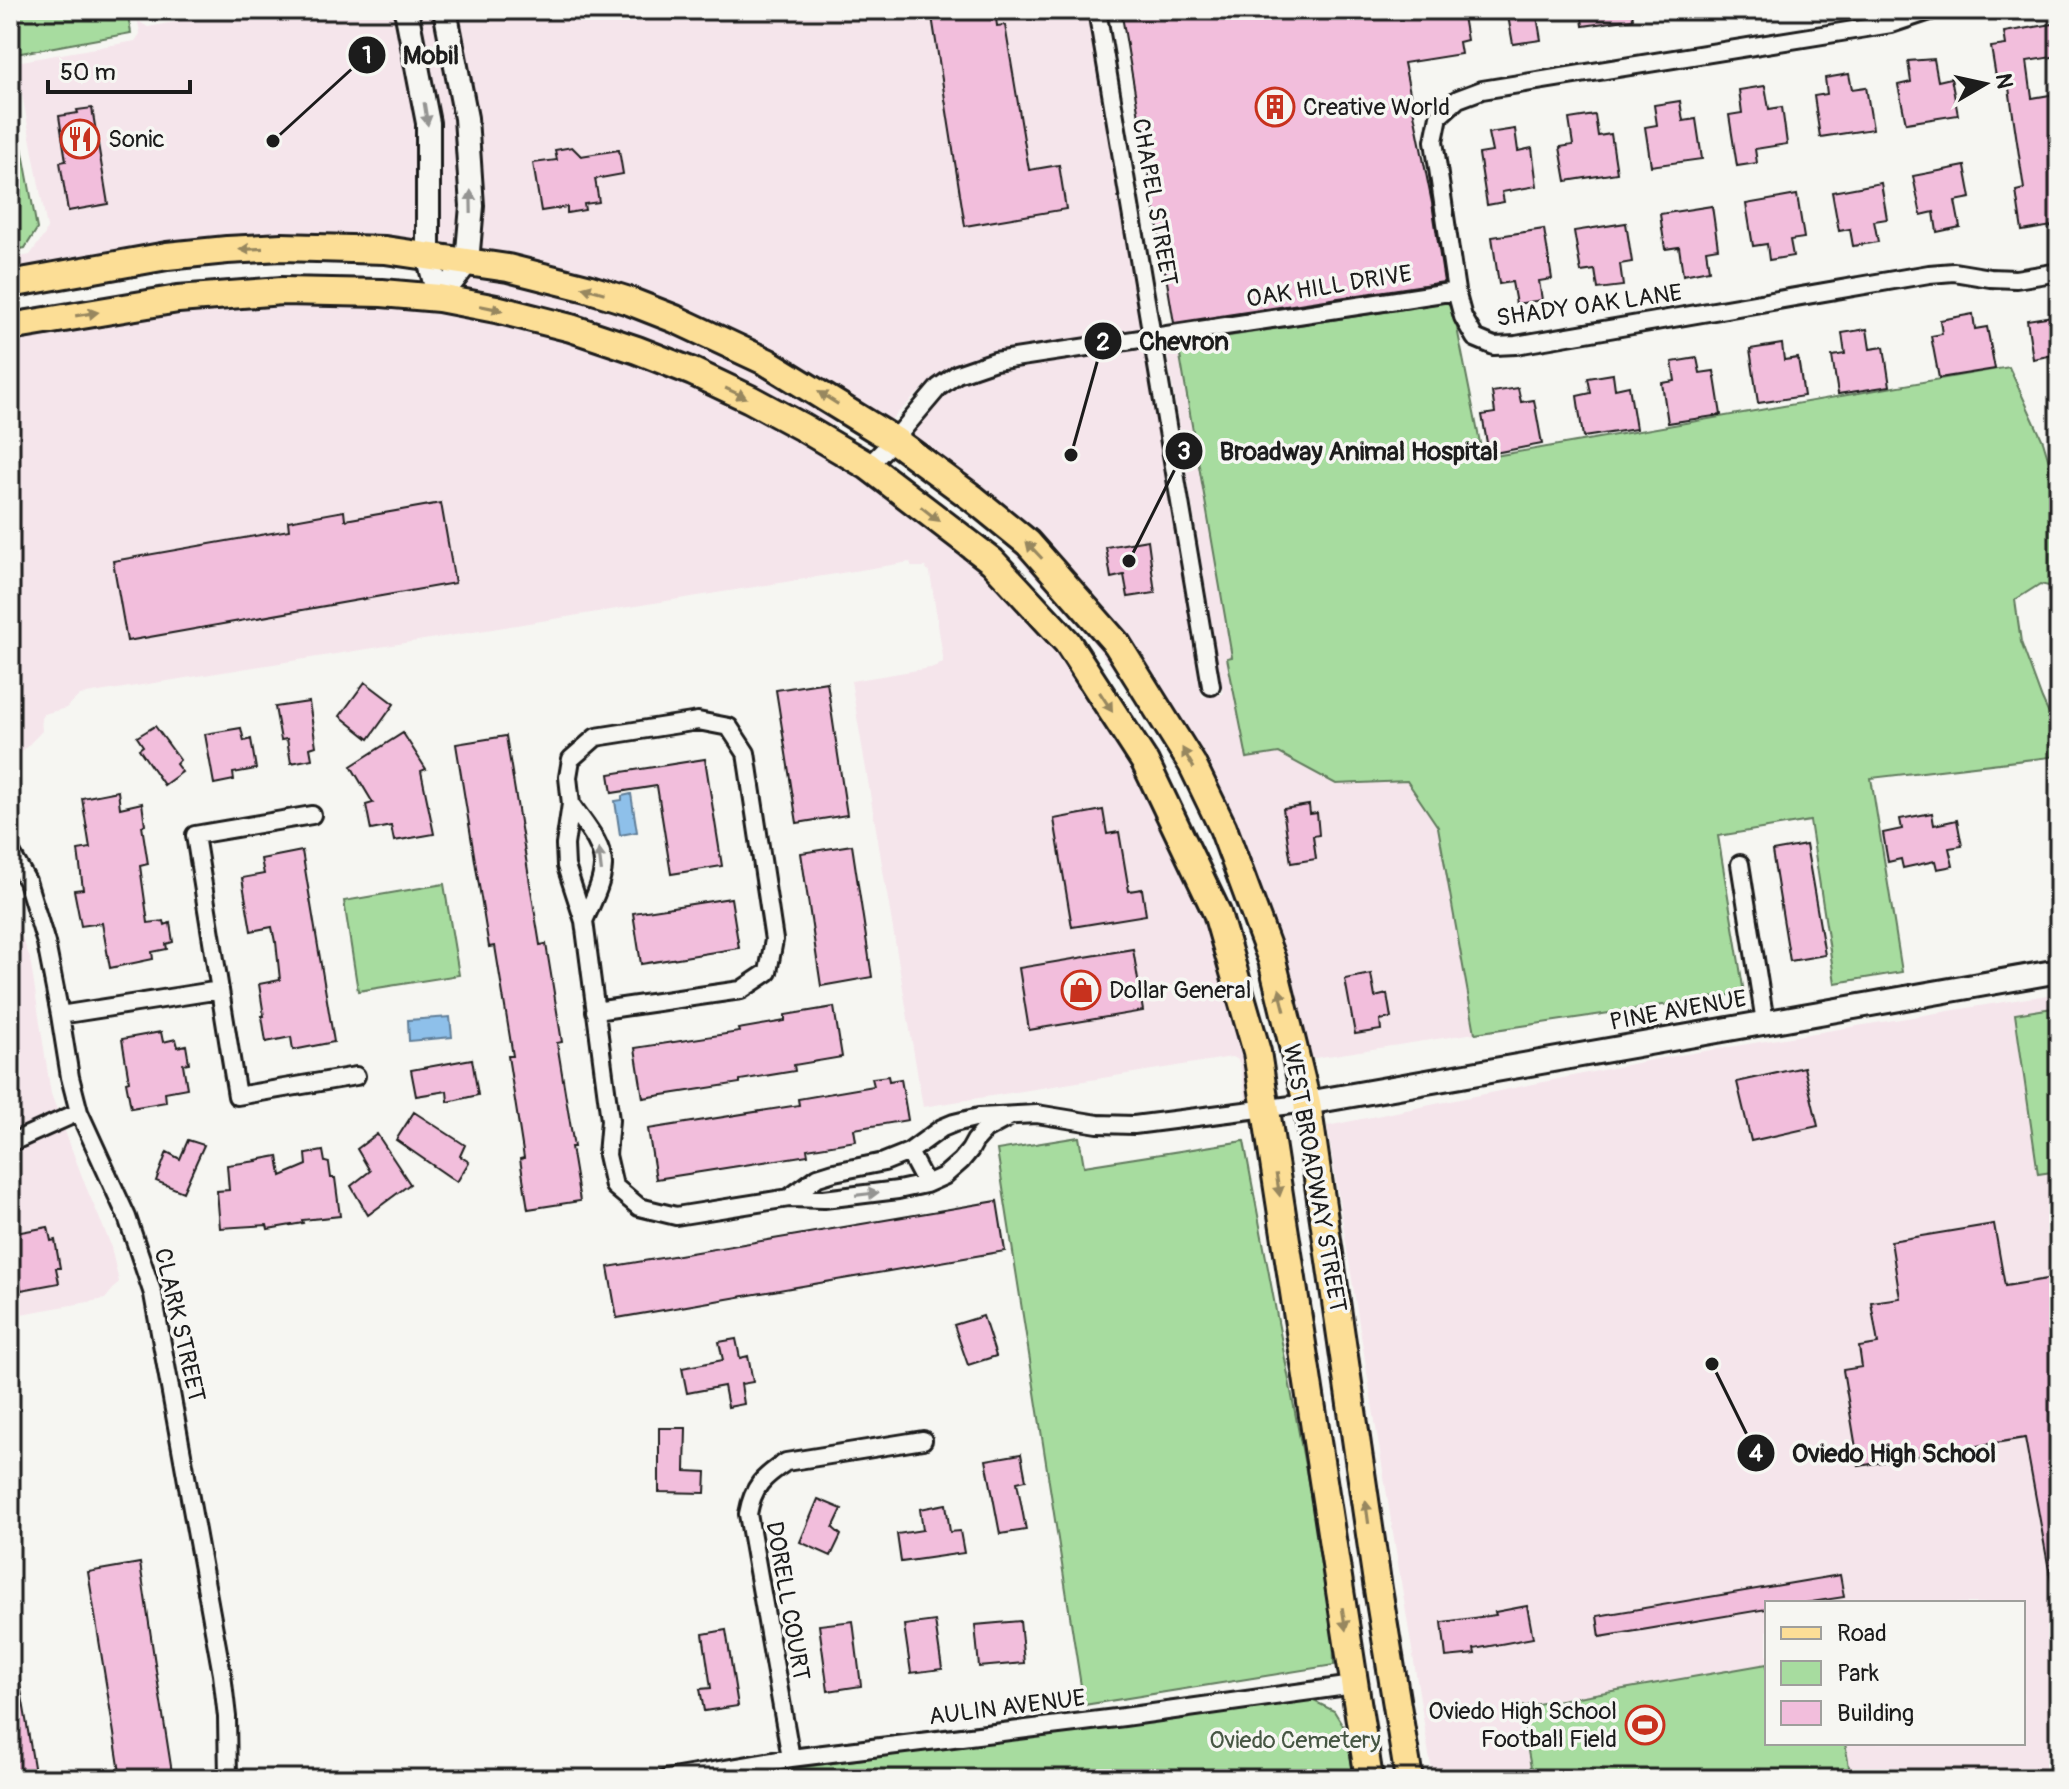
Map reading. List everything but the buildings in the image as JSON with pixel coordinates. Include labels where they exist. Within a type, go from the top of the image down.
[{"type":"main road","name":"WEST BROADWAY STREET","points":[[10,284],[115,264],[227,250],[329,247],[385,250],[508,268],[587,288],[675,319],[767,362],[894,440],[1028,543],[1117,644],[1192,764],[1223,828],[1272,960],[1307,1103],[1409,1779]]},
{"type":"main road","name":"WEST BROADWAY STREET","points":[[10,327],[163,301],[282,291],[382,293],[439,298],[496,309],[571,328],[637,350],[693,372],[802,427],[868,466],[992,561],[1067,642],[1145,762],[1217,913],[1257,1052],[1369,1779]]},
{"type":"main road","points":[[1328,1515],[1346,1537],[1350,1565],[1378,1589]]},
{"type":"main road","points":[[1354,1685],[1382,1710],[1387,1740],[1404,1752]]},
{"type":"street","points":[[406,10],[428,123],[428,256],[439,298]]},
{"type":"street","points":[[439,298],[467,262],[472,206],[466,118],[445,10]]},
{"type":"street","name":"CHAPEL STREET","points":[[1097,10],[1211,686]]},
{"type":"street","name":"SHADY OAK LANE","points":[[1933,10],[1891,24],[1482,90],[1458,99],[1439,116],[1434,141],[1456,291],[1463,317],[1475,338],[1494,346],[1516,345],[1929,274],[1954,272],[2016,279],[2059,272]]},
{"type":"street","name":"OAK HILL DRIVE","points":[[868,466],[939,387],[957,374],[995,361],[1456,291]]},
{"type":"street","points":[[595,1011],[741,990],[768,972],[774,940],[746,753],[729,727],[698,721],[596,737],[571,759],[566,866],[584,921],[595,1011],[610,1120],[607,1155],[614,1186],[639,1207],[676,1216],[789,1198],[824,1199],[898,1190],[926,1184],[944,1176],[985,1130],[1011,1116]]},
{"type":"street","points":[[571,804],[599,847],[603,864],[600,883],[584,921]]},
{"type":"street","points":[[312,815],[195,835],[237,1096],[356,1076]]},
{"type":"street","name":"CLARK STREET","points":[[10,851],[27,881],[46,943],[79,1112],[127,1217],[153,1294],[222,1674],[227,1717],[228,1779]]},
{"type":"street","points":[[1740,864],[1765,1022]]},
{"type":"street","name":"PINE AVENUE","points":[[1307,1103],[2059,971]]},
{"type":"street","points":[[60,1015],[220,990]]},
{"type":"street","points":[[789,1198],[818,1177],[884,1162],[909,1152],[942,1128],[979,1117],[1037,1114],[1098,1124],[1134,1125],[1307,1103]]},
{"type":"street","points":[[10,1143],[79,1112]]},
{"type":"street","points":[[954,1123],[970,1150]]},
{"type":"street","points":[[909,1152],[926,1184]]},
{"type":"street","name":"DORELL COURT","points":[[791,1758],[748,1514],[752,1495],[768,1474],[786,1462],[923,1440]]},
{"type":"street","name":"AULIN AVENUE","points":[[666,1779],[791,1758],[1354,1685]]},
{"type":"shaded area","points":[[238,10],[395,10],[417,124],[417,245],[10,274],[10,259],[30,255],[47,228],[16,62],[135,41],[140,34],[138,21],[148,27]]},
{"type":"shaded area","points":[[418,10],[434,10],[455,119],[462,206],[457,251],[439,248],[439,121]]},
{"type":"shaded area","points":[[456,10],[1087,10],[1141,330],[994,352],[954,365],[931,381],[875,435],[819,381],[479,254],[483,205],[477,116]]},
{"type":"shaded area","points":[[472,272],[583,297],[716,348],[806,396],[837,427],[458,291]]},
{"type":"shaded area","points":[[282,301],[444,309],[567,337],[688,381],[797,435],[993,562],[1157,777],[1267,1099],[1246,1101],[1240,1064],[1232,1057],[923,1107],[851,681],[936,667],[943,662],[930,573],[925,567],[912,567],[910,562],[80,695],[66,708],[44,714],[41,718],[42,731],[10,764],[10,337],[179,309]]},
{"type":"shaded area","points":[[1178,344],[1232,658],[1227,659],[1247,757],[1279,753],[1336,784],[1407,781],[1438,827],[1475,1033],[1283,1063],[1258,961],[1234,890],[1208,827],[1135,698],[1087,635],[1010,549],[953,496],[891,449],[946,394],[963,383],[998,371],[1144,349],[1202,697],[1223,694],[1166,346]]},
{"type":"shaded area","points":[[10,907],[30,958],[51,1094],[110,1243],[119,1282],[105,1299],[10,1316]]},
{"type":"shaded area","points":[[2059,993],[2059,1779],[1433,1779],[1327,1126],[1656,1059]]},
{"type":"green space","points":[[10,10],[127,10],[131,33],[10,55]]},
{"type":"green space","points":[[10,82],[37,229],[25,248],[10,251]]},
{"type":"green space","points":[[1448,302],[1457,328],[1483,458],[2009,367],[2043,441],[2059,494],[2058,588],[2040,584],[2015,600],[2021,642],[2054,725],[2059,756],[1871,778],[1902,972],[1835,983],[1810,821],[1718,836],[1744,993],[1475,1033],[1438,827],[1407,781],[1336,784],[1279,753],[1247,758],[1227,658],[1232,657],[1178,344]]},
{"type":"green space","points":[[444,884],[459,975],[358,991],[344,901]]},
{"type":"green space","points":[[2059,1007],[2059,1171],[2038,1174],[2015,1014]]},
{"type":"green space","points":[[1079,1137],[1084,1166],[1244,1141],[1333,1614],[1334,1665],[1084,1705],[997,1150]]},
{"type":"green space","name":"Oviedo High School Football Field","points":[[1765,1664],[1765,1745],[1845,1745],[1851,1779],[1533,1779],[1520,1707]]},
{"type":"green space","name":"Oviedo Cemetery","points":[[1310,1699],[1334,1711],[1347,1732],[1354,1779],[735,1779],[804,1767]]},
{"type":"water","points":[[631,794],[637,832],[620,835],[615,801]]},
{"type":"water","points":[[450,1017],[452,1037],[409,1041],[408,1020]]},
{"type":"place","name":"Creative World","points":[[1275,107]]},
{"type":"place","name":"Sonic","points":[[80,139]]},
{"type":"place","name":"Mobil","points":[[273,141]]},
{"type":"place","name":"Chevron","points":[[1071,455]]},
{"type":"place","name":"Broadway Animal Hospital","points":[[1129,561]]},
{"type":"place","name":"Dollar General","points":[[1081,990]]},
{"type":"place","name":"Oviedo High School","points":[[1712,1364]]},
{"type":"place","name":"Oviedo High School Football Field","points":[[1645,1725]]}]
